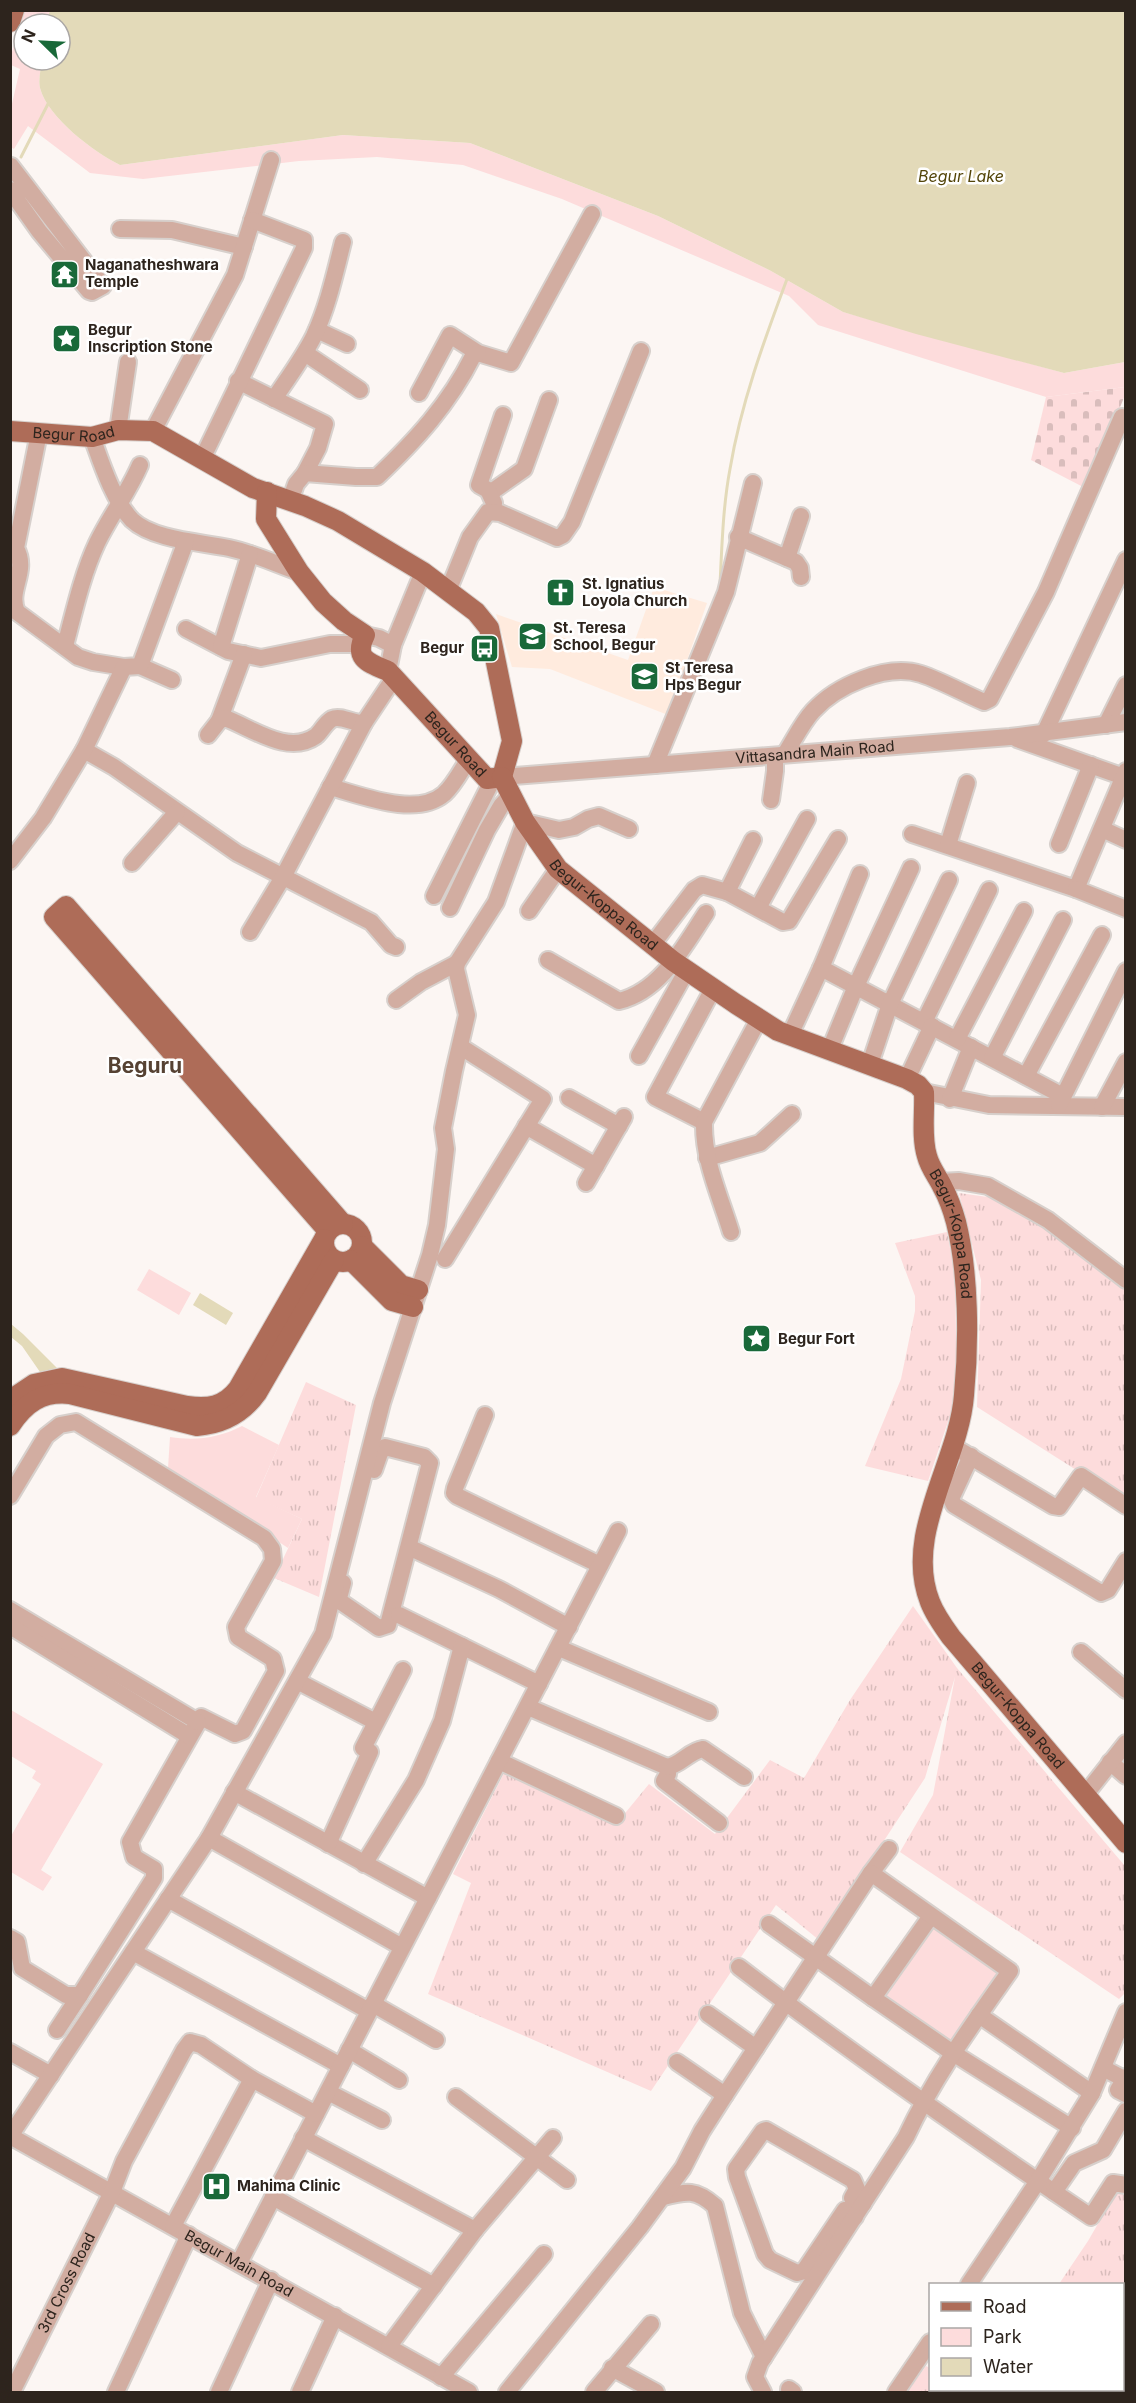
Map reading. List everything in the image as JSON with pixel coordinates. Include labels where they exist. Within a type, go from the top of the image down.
[{"type":"main road","points":[[10,22],[14,10]]},
{"type":"main road","name":"Begur Road","points":[[10,431],[92,437],[118,430],[153,431],[253,488],[267,492],[338,521],[423,572],[476,612],[489,628],[512,741],[502,784],[487,779],[391,675],[367,662],[361,656],[363,640],[323,602],[299,572],[266,519],[267,492]]},
{"type":"main road","name":"Begur-Koppa Road","points":[[502,784],[558,869],[680,966],[759,1019],[790,1035],[907,1079],[918,1085],[924,1092],[926,1152],[956,1223],[965,1294],[963,1411],[933,1504],[924,1544],[923,1573],[930,1603],[951,1637],[1125,1844]]},
{"type":"main road","points":[[66,906],[332,1231],[54,916],[66,906]]},
{"type":"main road","points":[[10,1400],[34,1384],[62,1378],[186,1415],[197,1426],[223,1421],[238,1413],[252,1400],[349,1255],[357,1230],[353,1227],[332,1231],[233,1395],[214,1406],[186,1415],[62,1393],[45,1395],[31,1401],[20,1411],[10,1426]]},
{"type":"main road","points":[[332,1231],[326,1252],[349,1255],[392,1301],[416,1298]]},
{"type":"street","points":[[153,431],[230,286],[271,160]]},
{"type":"street","points":[[10,168],[11,166],[103,286],[92,292],[89,291],[39,231],[10,190]]},
{"type":"street","points":[[419,393],[450,335],[478,353],[511,363],[592,214]]},
{"type":"street","points":[[202,459],[304,248],[304,240],[252,220]]},
{"type":"street","points":[[120,229],[172,230],[244,247]]},
{"type":"street","points":[[274,399],[305,353],[316,330],[343,242]]},
{"type":"street","points":[[316,330],[347,344]]},
{"type":"street","points":[[448,591],[471,537],[488,512],[497,512],[557,538],[563,535],[572,522],[641,351]]},
{"type":"street","points":[[305,353],[360,390]]},
{"type":"street","points":[[305,473],[377,477],[429,425],[444,406],[473,356],[478,353]]},
{"type":"street","points":[[118,430],[128,362]]},
{"type":"street","points":[[238,381],[325,424],[318,448],[305,473],[296,484],[290,501]]},
{"type":"street","points":[[490,493],[524,469],[549,400]]},
{"type":"street","points":[[497,512],[490,493],[479,485],[503,415]]},
{"type":"street","points":[[771,800],[780,755],[814,709],[855,681],[891,671],[906,671],[921,674],[984,702],[990,699],[1046,592],[1122,417]]},
{"type":"street","points":[[39,433],[16,548],[22,559],[13,608],[85,660],[132,666],[171,680]]},
{"type":"street","points":[[92,437],[106,476],[121,503],[131,519],[143,528],[186,541],[230,548],[299,572]]},
{"type":"street","points":[[65,646],[97,544],[140,465]]},
{"type":"street","points":[[655,765],[722,602],[753,483]]},
{"type":"street","points":[[787,558],[801,516]]},
{"type":"street","points":[[738,537],[799,565],[801,577]]},
{"type":"street","points":[[10,861],[43,818],[132,666],[186,541]]},
{"type":"street","points":[[221,647],[250,554]]},
{"type":"street","points":[[1044,734],[1125,560]]},
{"type":"street","points":[[250,932],[284,877],[391,675],[393,645],[423,572]]},
{"type":"street","points":[[186,629],[221,647],[261,658],[330,644],[379,638],[393,645]]},
{"type":"street","points":[[208,735],[219,721],[244,654]]},
{"type":"street","points":[[1106,725],[1121,704],[1125,685]]},
{"type":"street","points":[[219,721],[225,718],[285,744],[299,744],[315,736],[331,720],[338,718],[357,724],[364,723]]},
{"type":"street","name":"Vittasandra Main Road","points":[[502,784],[655,765],[1044,734],[1125,722]]},
{"type":"street","points":[[1010,737],[1091,765],[1124,780],[1076,889]]},
{"type":"street","points":[[84,750],[114,767],[237,852],[371,922],[391,945],[396,947]]},
{"type":"street","points":[[330,787],[400,804],[428,803],[445,793],[468,759]]},
{"type":"street","points":[[1059,844],[1091,765]]},
{"type":"street","points":[[948,845],[967,783]]},
{"type":"street","points":[[434,896],[502,784]]},
{"type":"street","points":[[450,908],[501,806],[502,784]]},
{"type":"street","points":[[132,863],[177,812]]},
{"type":"street","points":[[10,2136],[209,1838],[323,1634],[357,1515],[380,1453],[385,1446],[424,1457],[430,1463],[388,1625],[379,1628],[341,1602],[339,1598],[357,1515],[386,1386],[416,1298],[437,1225],[446,1149],[443,1128],[467,1015],[456,969],[457,963],[496,902],[525,822],[559,830],[574,827],[598,816],[629,829]]},
{"type":"street","points":[[758,908],[807,819]]},
{"type":"street","points":[[1101,829],[1125,840]]},
{"type":"street","points":[[912,834],[1076,889],[1125,909]]},
{"type":"street","points":[[652,945],[698,887],[707,885],[727,892],[783,922],[789,921],[838,839]]},
{"type":"street","points":[[727,892],[753,840]]},
{"type":"street","points":[[830,1049],[856,986],[911,868]]},
{"type":"street","points":[[529,911],[558,869]]},
{"type":"street","points":[[790,1035],[860,874]]},
{"type":"street","points":[[870,1064],[890,1004],[949,880]]},
{"type":"street","points":[[907,1079],[928,1024],[989,890]]},
{"type":"street","points":[[950,1099],[964,1043],[1024,911]]},
{"type":"street","points":[[639,1056],[706,913]]},
{"type":"street","points":[[992,1058],[1062,920]]},
{"type":"street","points":[[1026,1076],[1102,935]]},
{"type":"street","points":[[548,960],[620,1001],[638,993],[664,974],[680,966]]},
{"type":"street","points":[[396,1000],[421,982],[457,963]]},
{"type":"street","points":[[821,968],[1026,1076],[1061,1101]]},
{"type":"street","points":[[1061,1101],[1125,971]]},
{"type":"street","points":[[704,1122],[655,1097],[712,989]]},
{"type":"street","points":[[731,1232],[707,1158],[704,1122],[759,1019]]},
{"type":"street","points":[[445,1259],[543,1099],[461,1047]]},
{"type":"street","points":[[1102,1107],[1125,1062]]},
{"type":"street","points":[[924,1092],[989,1105],[1061,1101],[1102,1107],[1125,1107]]},
{"type":"street","points":[[569,1098],[622,1122],[586,1183]]},
{"type":"street","points":[[707,1158],[760,1143],[792,1114]]},
{"type":"street","points":[[526,1126],[596,1166]]},
{"type":"street","points":[[940,1182],[959,1181],[988,1186],[1048,1220],[1125,1280]]},
{"type":"street","points":[[485,1415],[455,1488],[456,1496],[600,1565]]},
{"type":"street","points":[[10,1496],[46,1436],[60,1425],[76,1422],[264,1538],[273,1549],[273,1561],[236,1627],[236,1633],[238,1637],[273,1659],[276,1671],[243,1731],[235,1734],[201,1718],[194,1729],[130,1842],[134,1857],[154,1869],[154,1878],[57,2030]]},
{"type":"street","points":[[953,1446],[1053,1506],[1059,1507],[1081,1476],[1125,1506]]},
{"type":"street","points":[[971,1456],[951,1499],[954,1505],[1101,1593],[1108,1590],[1125,1561]]},
{"type":"street","points":[[239,2263],[618,1531]]},
{"type":"street","points":[[415,1550],[500,1589],[569,1627]]},
{"type":"street","points":[[10,1610],[194,1729]]},
{"type":"street","points":[[399,1615],[539,1684]]},
{"type":"street","points":[[10,1626],[194,1729]]},
{"type":"street","points":[[364,1864],[416,1780],[442,1721],[462,1646]]},
{"type":"street","points":[[559,1648],[709,1712]]},
{"type":"street","points":[[1081,1652],[1125,1690]]},
{"type":"street","points":[[327,1844],[370,1752],[363,1748],[403,1670]]},
{"type":"street","points":[[297,1681],[370,1719]]},
{"type":"street","points":[[528,1707],[667,1767],[674,1766],[696,1750],[703,1749],[744,1777]]},
{"type":"street","points":[[1085,1795],[1125,1743]]},
{"type":"street","points":[[499,1761],[616,1816]]},
{"type":"street","points":[[1110,1762],[1125,1776]]},
{"type":"street","points":[[667,1767],[668,1774],[664,1781],[719,1823]]},
{"type":"street","points":[[234,1792],[428,1898]]},
{"type":"street","points":[[209,1838],[402,1947]]},
{"type":"street","points":[[507,2392],[663,2197],[683,2168],[702,2131],[725,2095],[871,1872],[889,1849]]},
{"type":"street","points":[[763,2392],[755,2377],[764,2357],[854,2207],[857,2189],[854,2180],[766,2130],[736,2169],[765,2254],[770,2260],[797,2273],[804,2271],[854,2207],[906,2137],[923,2100],[1010,1971],[871,1872]]},
{"type":"street","points":[[168,1899],[371,2008],[436,2040]]},
{"type":"street","points":[[873,1998],[931,1916]]},
{"type":"street","points":[[769,1924],[953,2053],[1072,2127]]},
{"type":"street","points":[[10,1938],[17,1942],[22,1968],[66,1995],[80,1995]]},
{"type":"street","points":[[133,1952],[345,2058],[399,2079]]},
{"type":"street","points":[[739,1967],[786,2003],[1091,2217],[1113,2183],[1125,2185]]},
{"type":"street","points":[[970,2283],[1038,2181],[1092,2093],[1125,2012]]},
{"type":"street","points":[[708,2014],[756,2048]]},
{"type":"street","points":[[979,2015],[1092,2093]]},
{"type":"street","name":"3rd Cross Road","points":[[12,2392],[16,2373],[112,2192],[124,2161],[190,2042],[201,2045],[252,2079]]},
{"type":"street","points":[[10,2052],[51,2075]]},
{"type":"street","points":[[677,2061],[725,2095]]},
{"type":"street","points":[[1103,2068],[1125,2083]]},
{"type":"street","points":[[173,2226],[252,2079],[316,2114]]},
{"type":"street","points":[[328,2092],[382,2120]]},
{"type":"street","points":[[456,2097],[567,2181]]},
{"type":"street","points":[[1054,2192],[1074,2163],[1103,2150],[1125,2111]]},
{"type":"street","name":"Begur Main Road","points":[[10,2136],[469,2392]]},
{"type":"street","points":[[303,2138],[475,2230]]},
{"type":"street","points":[[389,2346],[475,2230],[553,2138]]},
{"type":"street","points":[[663,2197],[691,2191],[704,2196],[715,2206],[742,2313],[764,2357]]},
{"type":"street","points":[[273,2197],[434,2286]]},
{"type":"street","points":[[116,2392],[189,2235]]},
{"type":"street","points":[[441,2377],[544,2254]]},
{"type":"street","points":[[219,2392],[271,2280]]},
{"type":"street","points":[[304,2391],[335,2316]]},
{"type":"street","points":[[594,2392],[651,2324]]},
{"type":"street","points":[[896,2392],[929,2343]]},
{"type":"street","points":[[612,2368],[656,2392]]},
{"type":"shaded area","name":"St. Teresa School, Begur","points":[[654,587],[707,603],[668,715],[550,669],[512,667],[496,614],[628,660]]},
{"type":"green space","points":[[25,11],[50,11],[50,12]]},
{"type":"green space","points":[[19,72],[40,72],[39,85],[52,111],[85,143],[120,165],[343,135],[470,143],[658,216],[771,271],[843,312],[1064,373],[1125,362],[1125,387],[1046,397],[818,325],[789,296],[562,199],[463,165],[377,157],[299,161],[143,179],[90,173],[28,126],[14,149],[11,147],[11,108]]},
{"type":"green space","points":[[1125,387],[1125,395],[1087,489],[1031,460],[1046,397]]},
{"type":"green space","points":[[959,1193],[995,1198],[1044,1228],[1125,1290],[1125,1501],[977,1407],[981,1280]]},
{"type":"green space","points":[[947,1232],[955,1275],[957,1395],[928,1481],[865,1466],[901,1379],[915,1311],[915,1296],[895,1243]]},
{"type":"green space","points":[[149,1269],[191,1293],[179,1315],[137,1290]]},
{"type":"green space","points":[[306,1382],[356,1405],[319,1597],[274,1578],[302,1519],[256,1498]]},
{"type":"green space","points":[[242,1426],[279,1445],[256,1497],[302,1519],[288,1548],[168,1468],[170,1437],[207,1438]]},
{"type":"green space","points":[[913,1606],[957,1668],[1125,1866],[1126,1992],[1119,1999],[900,1852],[933,1795],[955,1677],[925,1778],[819,1940],[776,1905],[651,2091],[428,1994],[471,1883],[453,1874],[504,1773],[617,1823],[649,1784],[715,1834],[770,1760],[804,1778],[850,1700]]},
{"type":"green space","points":[[11,1710],[103,1764],[41,1870],[52,1877],[43,1891],[11,1872],[11,1836],[41,1784],[32,1778],[36,1771],[11,1756]]},
{"type":"green space","points":[[926,1909],[1015,1971],[953,2061],[864,2000]]},
{"type":"green space","points":[[1118,2189],[1126,2194],[1125,2392],[985,2392],[1124,2391],[1124,2283],[1060,2283],[1088,2241]]},
{"type":"green space","points":[[926,2366],[929,2368],[929,2391],[980,2392],[907,2392]]},
{"type":"water","name":"Begur Lake","points":[[50,10],[1125,11],[1125,362],[1064,373],[843,312],[771,271],[658,216],[470,143],[343,135],[120,165],[73,133],[52,111],[45,99],[39,85],[40,72],[72,72],[72,12],[49,12]]},
{"type":"water","points":[[200,1293],[233,1313],[226,1325],[193,1305]]},
{"type":"water","points":[[11,1324],[57,1368],[40,1372],[22,1346],[11,1337]]},
{"type":"waterway","points":[[21,157],[50,100]]},
{"type":"waterway","points":[[720,584],[726,497],[740,420],[754,372],[787,279]]},
{"type":"place","name":"Naganatheshwara Temple","points":[[64,274]]},
{"type":"place","name":"Begur Inscription Stone","points":[[67,339]]},
{"type":"place","name":"St. Ignatius Loyola Church","points":[[561,593]]},
{"type":"place","name":"St. Teresa School, Begur","points":[[532,637]]},
{"type":"place","name":"Begur","points":[[485,648]]},
{"type":"place","name":"St Teresa Hps Begur","points":[[644,677]]},
{"type":"place","name":"Begur Fort","points":[[757,1339]]},
{"type":"place","name":"Mahima Clinic","points":[[216,2186]]},
{"type":"district","name":"Beguru","points":[[145,1066]]}]
